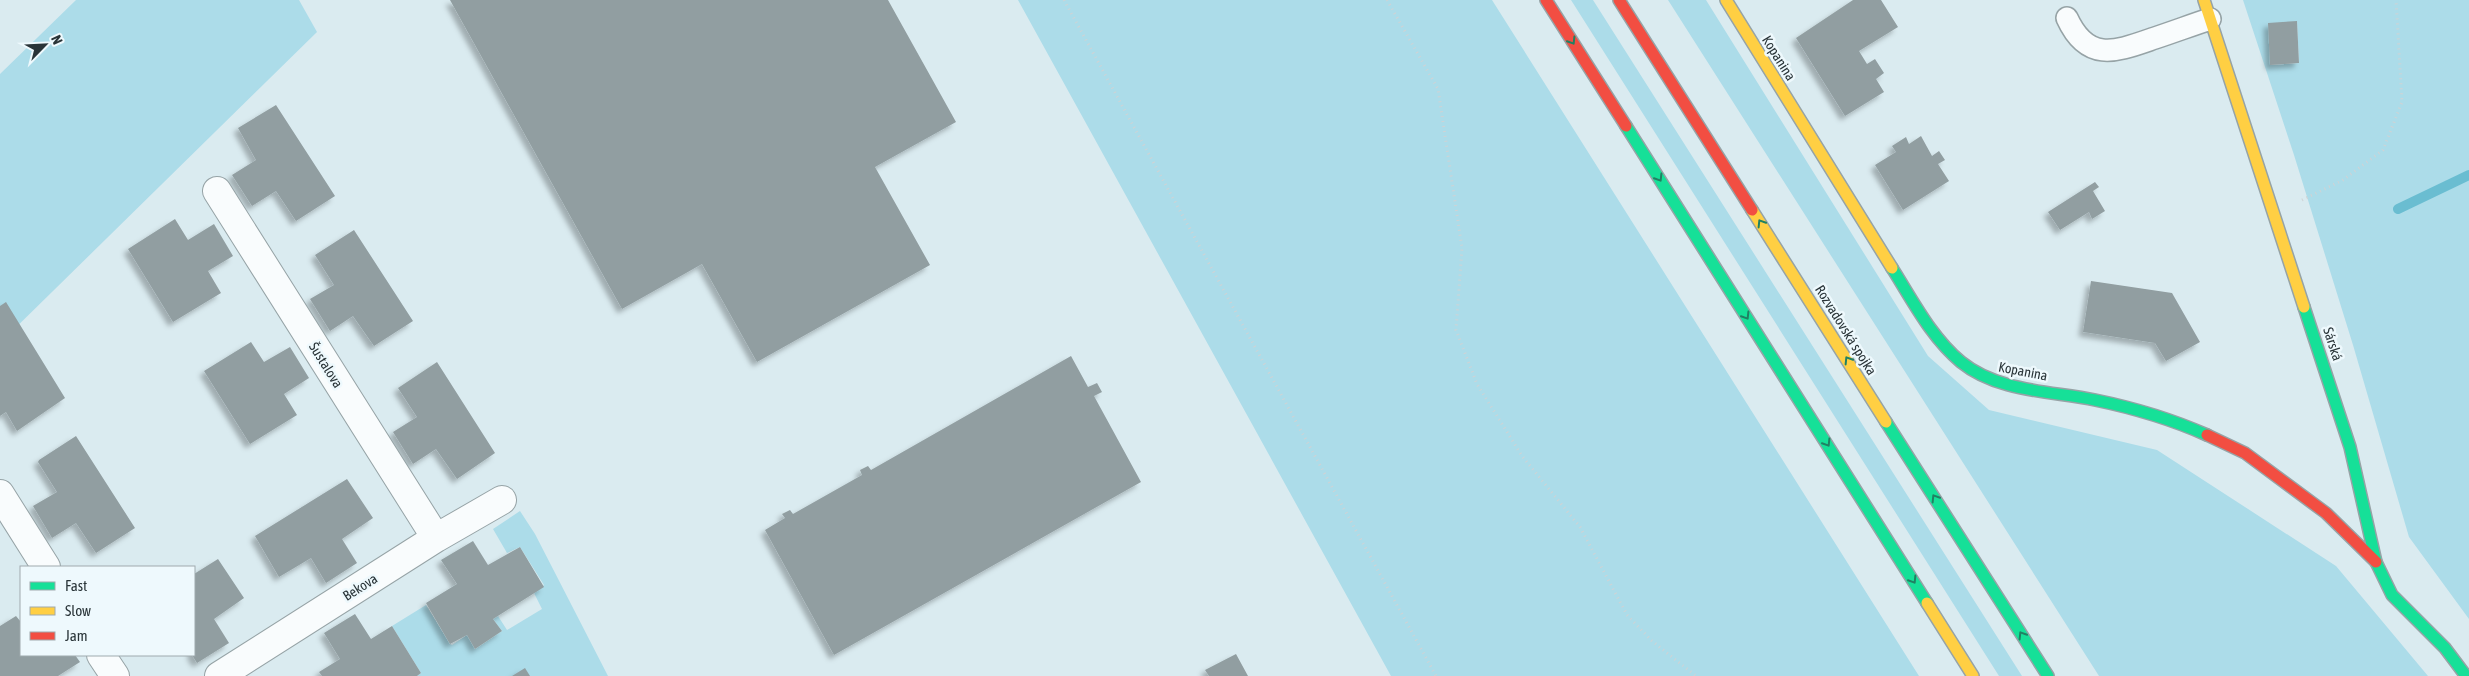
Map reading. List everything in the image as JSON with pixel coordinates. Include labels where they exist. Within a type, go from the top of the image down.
[{"type":"main road","points":[[1546,0],[1973,676]]},
{"type":"main road","name":"Rozvadovská spojka","points":[[1619,0],[2048,676]]},
{"type":"main road","name":"Kopanina","points":[[1726,0],[1935,337],[1962,363],[1991,381],[2096,400],[2174,420],[2245,453],[2326,513],[2376,562]]},
{"type":"main road","name":"Sárská","points":[[2207,9],[2350,447],[2376,562],[2392,595],[2445,648],[2466,676]]},
{"type":"street","name":"Šustalova","points":[[217,191],[436,538]]},
{"type":"street","points":[[0,494],[45,566]]},
{"type":"street","name":"Bekova","points":[[219,676],[436,538],[502,500]]},
{"type":"street","points":[[102,656],[115,676]]},
{"type":"lane","points":[[2068,18],[2072,29],[2090,46],[2118,51],[2207,9]]},
{"type":"path","points":[[1064,0],[1436,676]]},
{"type":"path","points":[[1387,0],[1438,89],[1462,248],[1456,330],[1477,384],[1522,456],[1580,527],[1627,615],[1652,641],[1696,676]]},
{"type":"path","points":[[2273,210],[2298,202],[2344,180],[2384,150],[2402,102],[2396,0]]},
{"type":"shaded area","points":[[76,0],[299,0],[317,32],[0,343],[0,74]]},
{"type":"shaded area","points":[[1018,0],[1492,0],[1919,676],[1391,676]]},
{"type":"shaded area","points":[[1571,0],[1593,0],[2022,676],[1999,676]]},
{"type":"shaded area","points":[[1668,0],[1706,0],[1928,356],[1989,410],[2157,450],[2336,566],[2428,676],[2099,676]]},
{"type":"shaded area","points":[[2243,0],[2469,0],[2469,619],[2409,537],[2353,345],[2294,155]],"holes":[[[2297,21],[2299,63],[2270,65]]]},
{"type":"shaded area","points":[[520,511],[535,534],[608,676],[417,676],[421,673],[392,626],[426,605],[450,644],[452,645],[467,635],[475,649],[502,631],[493,619],[498,616],[507,630],[542,609],[534,593],[544,585],[520,547],[507,553],[493,529]]},
{"type":"building","points":[[450,0],[888,0],[956,122],[875,167],[930,265],[757,362],[702,264],[622,309]]},
{"type":"building","points":[[1853,0],[1881,0],[1898,27],[1859,51],[1867,64],[1875,59],[1884,73],[1876,79],[1884,92],[1845,116],[1796,38]]},
{"type":"building","points":[[2297,21],[2299,63],[2270,65],[2268,23]]},
{"type":"building","points":[[276,105],[335,196],[296,221],[276,191],[252,206],[232,175],[256,160],[238,128]]},
{"type":"building","points":[[1921,136],[1932,156],[1939,151],[1945,160],[1938,164],[1949,181],[1903,210],[1875,165],[1896,152],[1892,146],[1906,137],[1909,144]]},
{"type":"building","points":[[2095,182],[2099,187],[2093,191],[2105,211],[2092,219],[2089,212],[2060,230],[2048,212]]},
{"type":"building","points":[[175,219],[188,240],[214,224],[233,256],[208,271],[221,293],[173,322],[128,249]]},
{"type":"building","points":[[354,230],[413,321],[374,346],[353,316],[330,331],[310,299],[334,285],[315,255]]},
{"type":"building","points":[[2091,281],[2172,293],[2200,342],[2166,361],[2155,343],[2083,332]]},
{"type":"building","points":[[6,302],[65,398],[17,431],[6,412],[0,416],[0,306]]},
{"type":"building","points":[[251,342],[264,362],[290,347],[309,378],[284,394],[297,415],[250,444],[204,371]]},
{"type":"building","points":[[1071,356],[1088,387],[1097,383],[1102,392],[1094,396],[1141,482],[834,655],[765,530],[785,518],[782,514],[790,510],[793,514],[862,475],[860,470],[868,466],[871,470]]},
{"type":"building","points":[[437,362],[495,453],[457,479],[436,449],[413,464],[393,432],[417,417],[398,388]]},
{"type":"building","points":[[76,436],[135,528],[96,553],[76,523],[52,538],[33,506],[57,492],[38,462],[39,460]]},
{"type":"building","points":[[347,479],[373,518],[342,539],[357,563],[326,583],[311,558],[279,577],[255,536]]},
{"type":"building","points":[[473,541],[488,565],[520,547],[544,587],[493,619],[502,631],[475,649],[467,635],[450,644],[426,603],[457,584],[441,560]]},
{"type":"building","points":[[218,559],[244,598],[214,619],[229,643],[197,663],[193,656],[195,656],[195,573]]},
{"type":"building","points":[[355,614],[371,639],[392,626],[421,673],[417,676],[322,676],[319,672],[340,659],[324,633]]},
{"type":"building","points":[[16,616],[20,621],[20,656],[76,656],[80,662],[58,676],[0,676],[0,626]]},
{"type":"building","points":[[1236,654],[1248,676],[1209,676],[1205,670]]},
{"type":"building","points":[[525,668],[530,676],[512,676]]},
{"type":"waterway","points":[[2398,209],[2469,175]]},
{"type":"traffic: fast","points":[[1626,126],[1927,603]]},
{"type":"traffic: fast","points":[[1892,268],[1932,330],[1950,352],[1976,372],[2008,385],[2025,389],[2095,400],[2138,410],[2207,435]]},
{"type":"traffic: fast","points":[[2304,307],[2350,447],[2376,562],[2392,595],[2445,648],[2466,676]]},
{"type":"traffic: fast","points":[[1886,422],[2048,676]]},
{"type":"traffic: slow","points":[[1726,0],[1892,268]]},
{"type":"traffic: slow","points":[[2204,0],[2304,307]]},
{"type":"traffic: slow","points":[[1752,210],[1886,422]]},
{"type":"traffic: slow","points":[[1927,603],[1973,676]]},
{"type":"traffic: jam","points":[[1546,0],[1626,126]]},
{"type":"traffic: jam","points":[[1619,0],[1752,210]]},
{"type":"traffic: jam","points":[[2207,435],[2245,453],[2326,513],[2376,562]]}]
